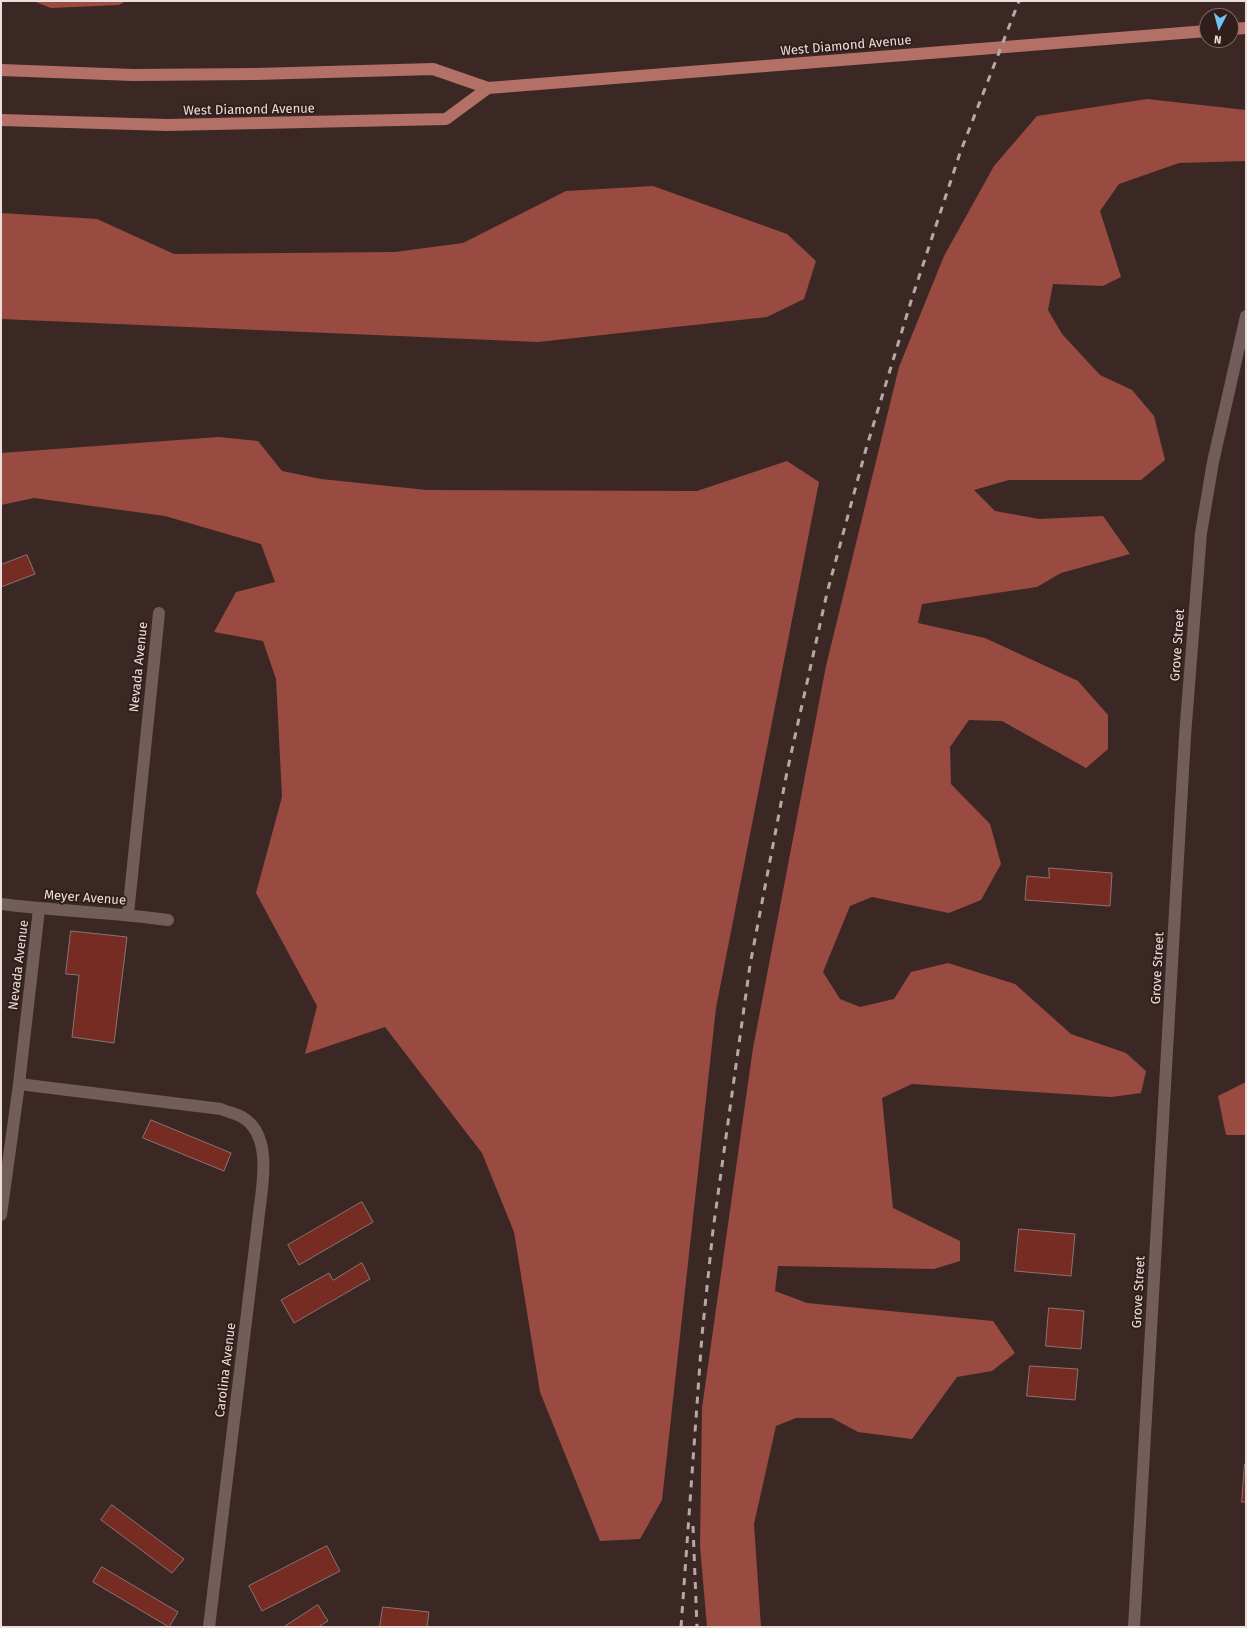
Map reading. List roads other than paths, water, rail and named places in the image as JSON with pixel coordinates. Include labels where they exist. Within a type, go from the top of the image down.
[{"type":"main road","name":"West Diamond Avenue","points":[[1,70],[141,75],[256,74],[433,69],[488,88],[1199,32]]},
{"type":"main road","name":"West Diamond Avenue","points":[[1,120],[167,125],[446,119],[488,88]]},
{"type":"street","name":"Grove Street","points":[[1134,1627],[1185,736],[1201,533],[1213,462],[1246,316]]},
{"type":"street","name":"Nevada Avenue","points":[[128,914],[159,613]]},
{"type":"street","name":"Meyer Avenue","points":[[1,904],[39,909],[128,914],[168,920]]},
{"type":"street","name":"Nevada Avenue","points":[[1,1215],[19,1084],[39,909]]},
{"type":"street","name":"Carolina Avenue","points":[[19,1084],[221,1109],[242,1117],[256,1132],[261,1143],[264,1155],[258,1222],[209,1627]]},
{"type":"railway","points":[[681,1627],[702,1335],[713,1230],[750,965],[787,772],[827,593],[866,449],[912,298],[960,153],[1019,1]]},
{"type":"railway","points":[[693,1526],[697,1627]]}]
